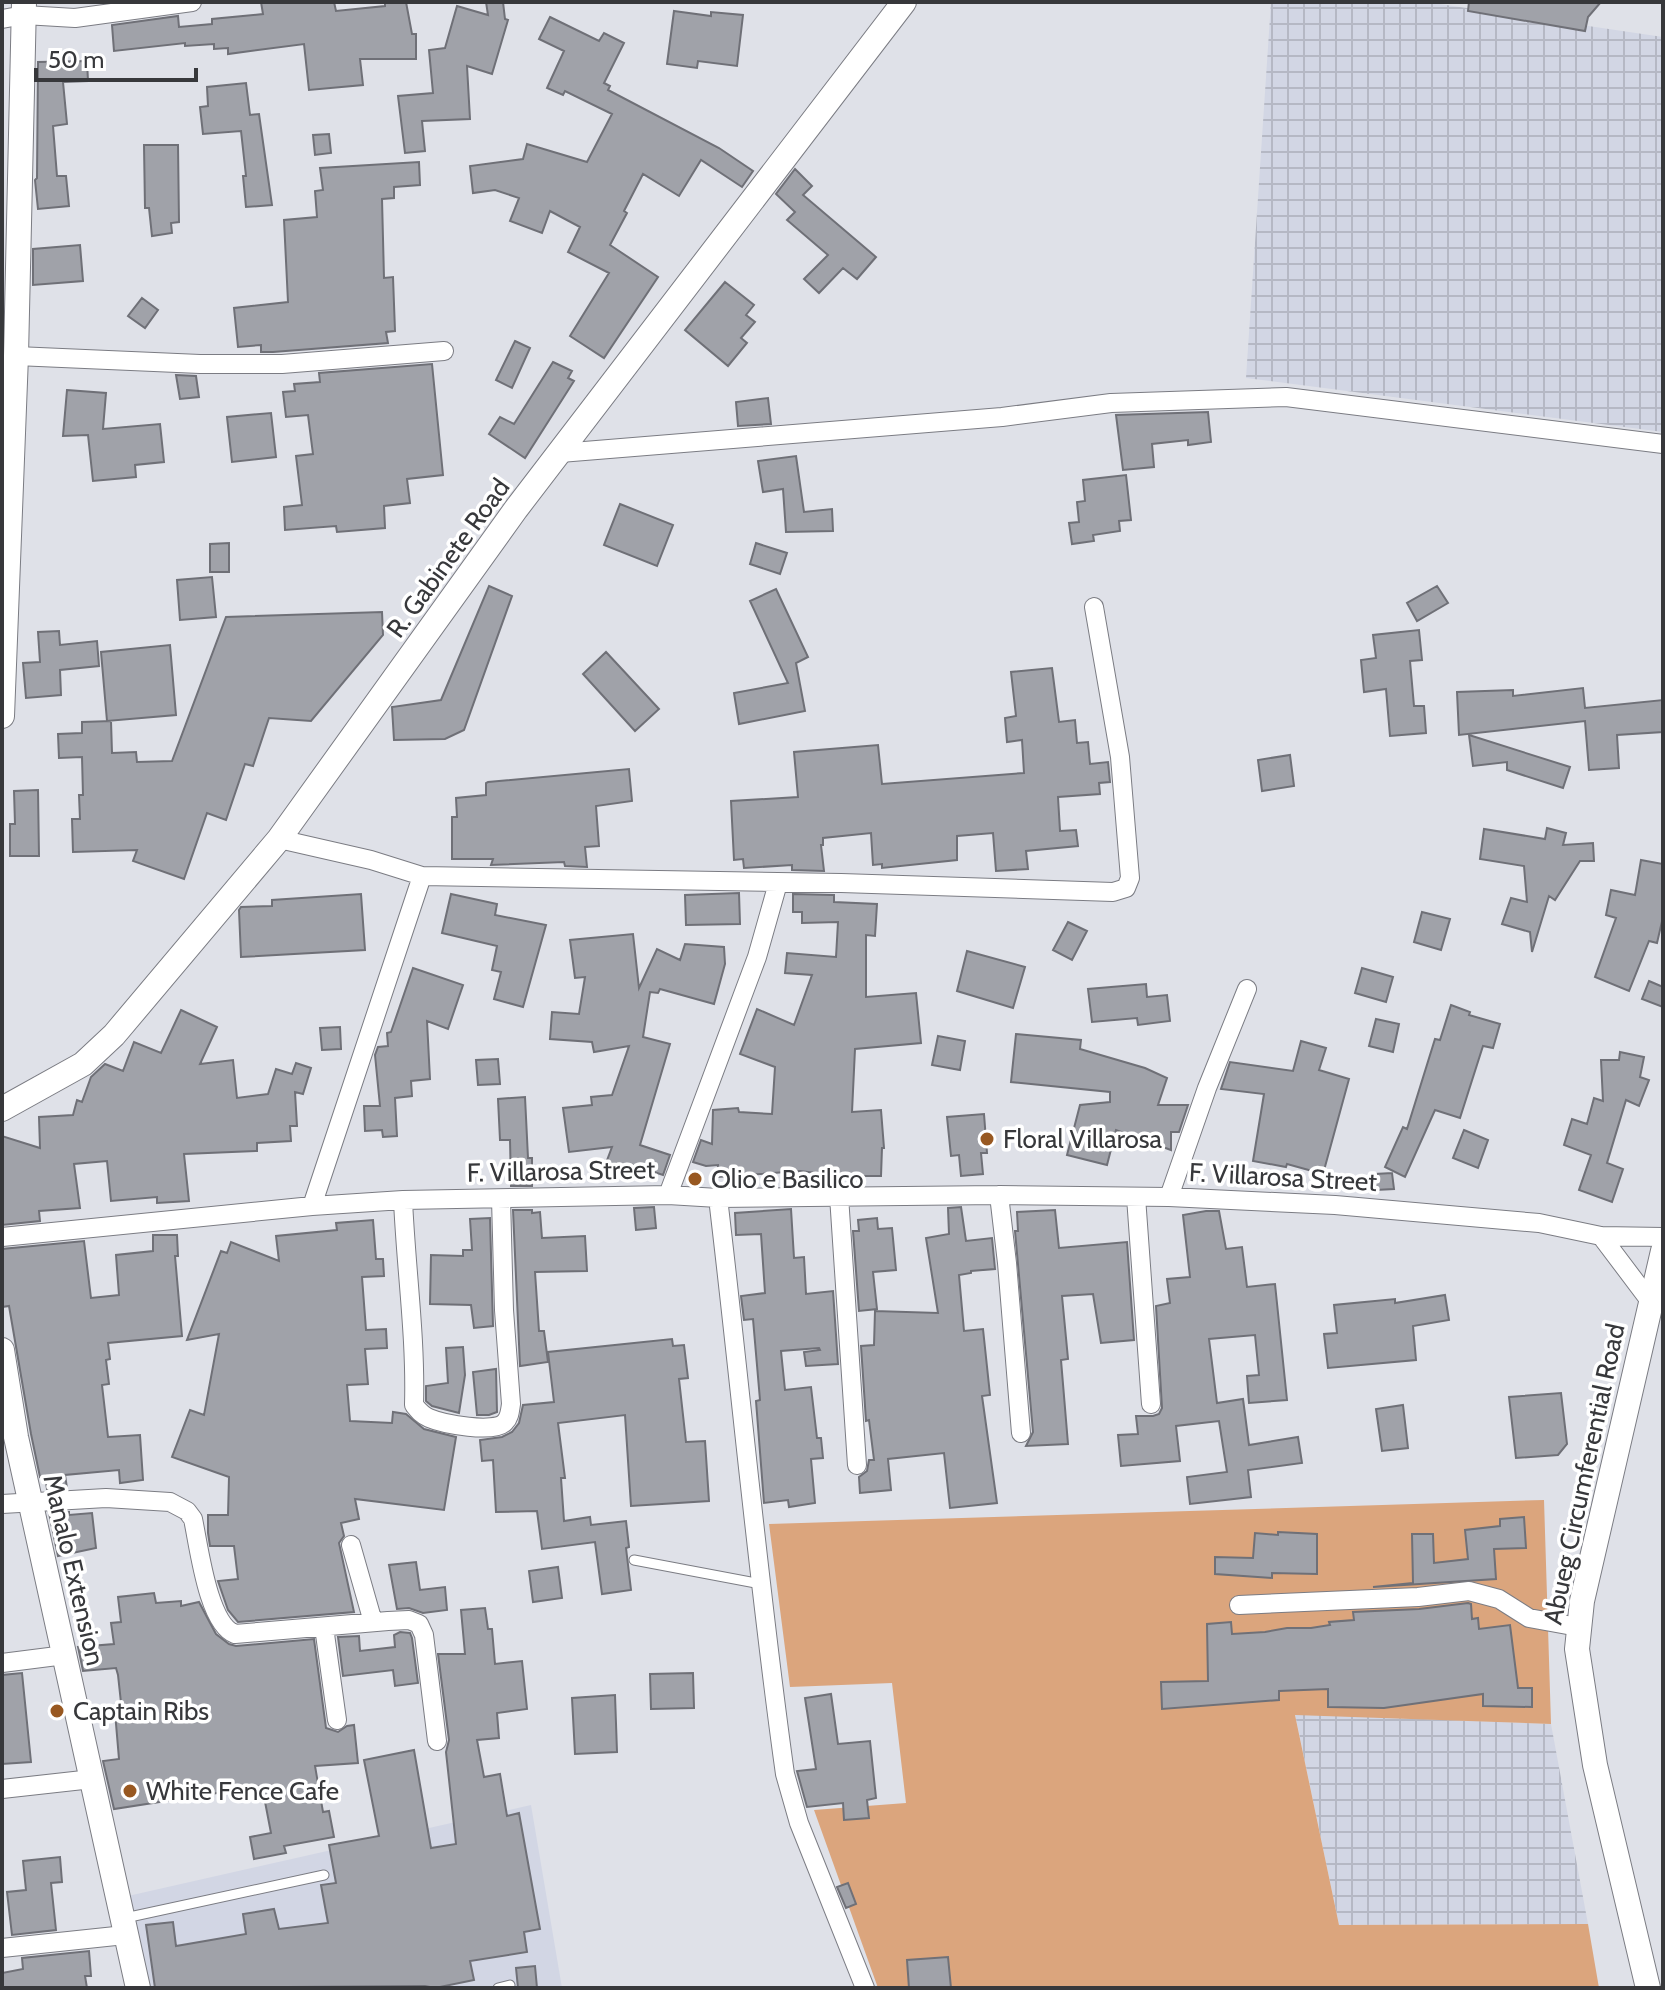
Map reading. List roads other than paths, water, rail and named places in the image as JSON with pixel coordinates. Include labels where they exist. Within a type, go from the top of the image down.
[{"type":"street","points":[[2,716],[16,356],[17,12],[75,18],[192,2]]},
{"type":"street","name":"R. Gabinete Road","points":[[2,1109],[83,1064],[114,1035],[279,839],[516,509],[904,2]]},
{"type":"street","points":[[16,356],[200,364],[282,364],[444,351]]},
{"type":"street","points":[[560,453],[1002,417],[1111,403],[1246,397],[1301,399],[1663,444]]},
{"type":"street","points":[[279,839],[371,860],[422,876],[1113,892],[1126,888],[1130,878],[1120,757],[1094,607]]},
{"type":"street","points":[[312,1206],[422,876]]},
{"type":"street","points":[[668,1195],[757,957],[778,883]]},
{"type":"street","points":[[1169,1197],[1207,1088],[1247,989]]},
{"type":"street","name":"F. Villarosa Street","points":[[2,1237],[403,1200],[668,1195],[718,1198],[1169,1197],[1435,1213],[1539,1223],[1601,1236],[1663,1237]]},
{"type":"street","points":[[999,1195],[1021,1433]]},
{"type":"street","points":[[839,1196],[857,1465]]},
{"type":"street","points":[[1136,1197],[1151,1404]]},
{"type":"street","points":[[718,1198],[785,1774],[799,1823],[865,1988]]},
{"type":"street","points":[[403,1200],[414,1332],[414,1405],[420,1414],[430,1419],[491,1428],[503,1425],[508,1419],[511,1404],[504,1310],[501,1199]]},
{"type":"street","points":[[1601,1236],[1650,1301]]},
{"type":"street","name":"Abueg Circumferential Road","points":[[1648,1988],[1595,1765],[1578,1666],[1578,1627],[1650,1301],[1661,1265]]},
{"type":"street","name":"Manalo Extension","points":[[2,1350],[9,1438],[31,1502],[138,1988]]},
{"type":"street","points":[[2,1504],[106,1498],[170,1502],[187,1511],[193,1519],[214,1612],[235,1634],[409,1620],[422,1627],[437,1741]]},
{"type":"street","points":[[351,1545],[373,1622]]},
{"type":"street","points":[[1239,1605],[1418,1597],[1469,1591],[1499,1599],[1529,1618],[1578,1627]]},
{"type":"street","points":[[324,1627],[337,1720]]},
{"type":"street","points":[[2,1663],[65,1655]]},
{"type":"street","points":[[2,1789],[92,1779]]},
{"type":"street","points":[[2,1948],[124,1927]]},
{"type":"lane","points":[[634,1560],[761,1584]]},
{"type":"lane","points":[[124,1927],[324,1875]]},
{"type":"lane","points":[[498,1988],[510,1985]]},
{"type":"place","name":"Floral Villarosa","points":[[987,1139]]},
{"type":"place","name":"Olio e Basilico","points":[[695,1179]]},
{"type":"place","name":"Captain Ribs","points":[[57,1711]]},
{"type":"place","name":"White Fence Cafe","points":[[130,1791]]}]
